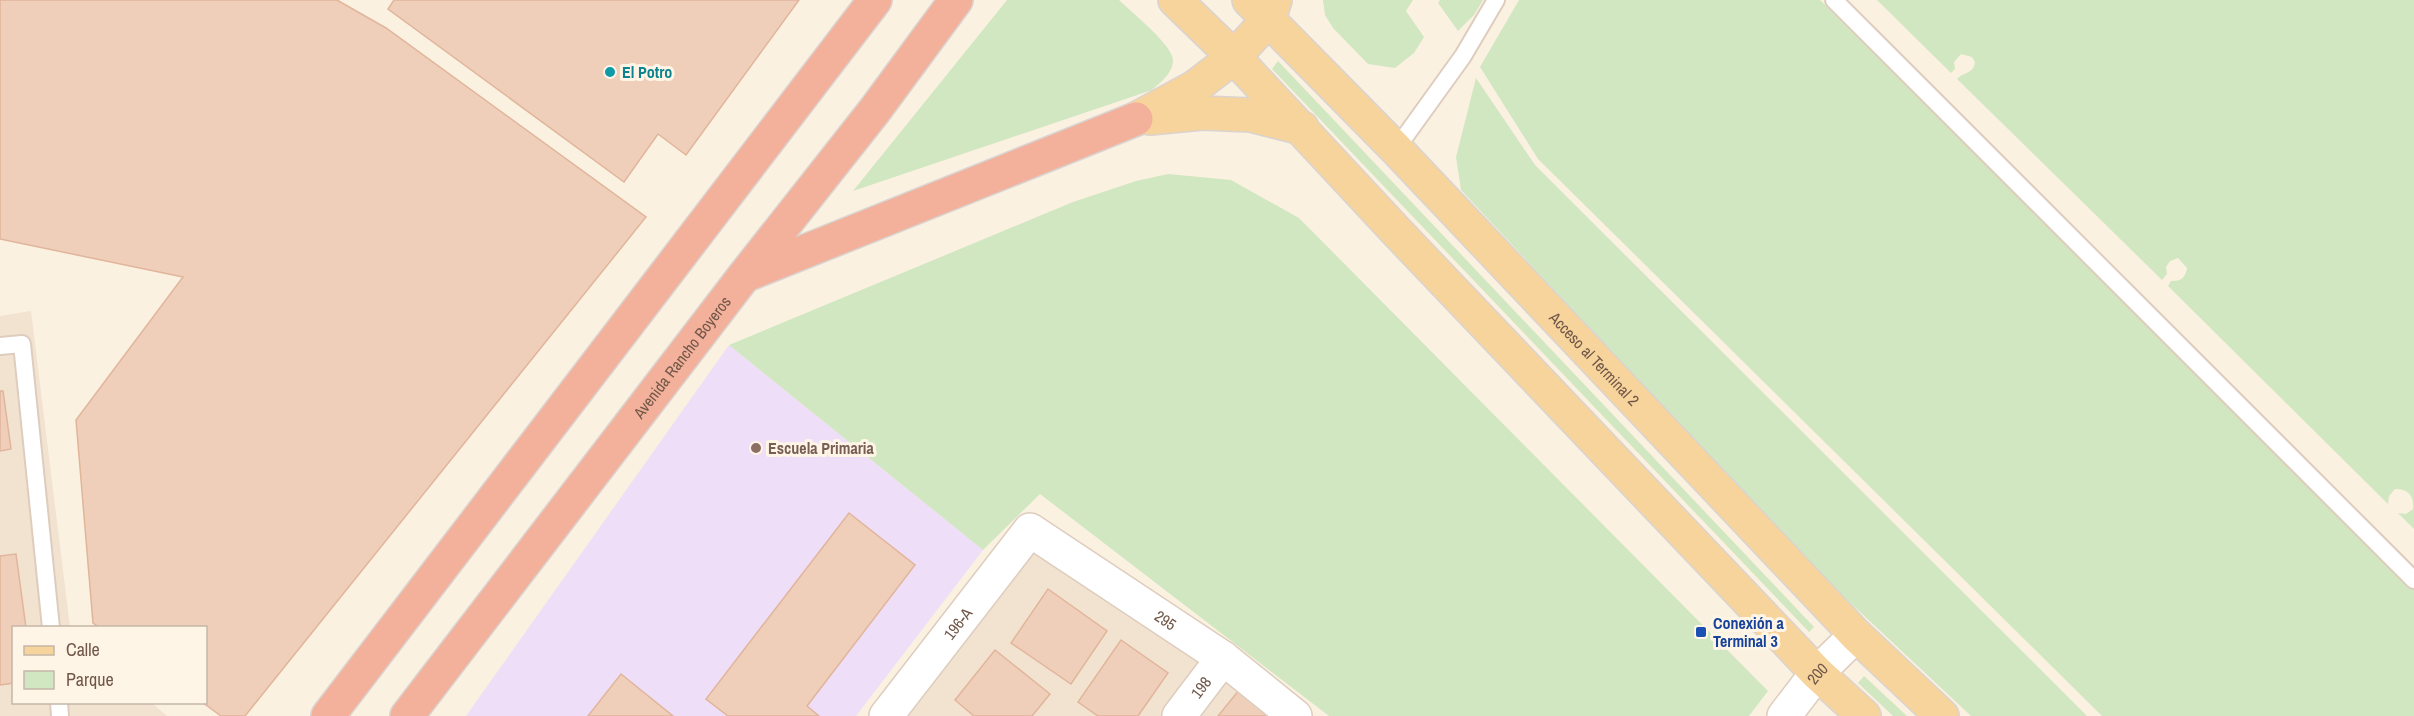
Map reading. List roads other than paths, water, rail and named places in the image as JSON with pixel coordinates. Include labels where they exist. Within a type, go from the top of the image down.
[{"type":"highway","points":[[328,716],[875,0]]},
{"type":"highway","name":"Avenida Rancho Boyeros","points":[[407,716],[744,276],[875,110],[956,0]]},
{"type":"highway","points":[[744,276],[1136,119]]},
{"type":"main road","points":[[1175,0],[1302,128],[1397,232],[1817,673],[1864,716]]},
{"type":"main road","points":[[1136,119],[1195,87],[1234,57],[1264,6]]},
{"type":"main road","name":"Acceso al Terminal 2","points":[[1264,6],[1396,149],[1856,634],[1942,716]]},
{"type":"main road","points":[[1136,119],[1202,113],[1251,115],[1302,128]]},
{"type":"street","name":"295","points":[[1030,531],[1223,658],[1295,716]]},
{"type":"street","name":"196-A","points":[[886,716],[1030,531]]},
{"type":"street","name":"200","points":[[1784,716],[1817,673],[1856,634]]},
{"type":"street","name":"198","points":[[1179,716],[1223,658]]},
{"type":"lane","points":[[1396,149],[1463,56],[1496,0]]},
{"type":"lane","points":[[1834,0],[2414,580]]},
{"type":"lane","points":[[0,346],[22,344],[51,626]]},
{"type":"place","name":"El Potro","points":[[610,72]]},
{"type":"place","name":"Escuela Primaria","points":[[756,448]]},
{"type":"place","name":"Conexión a Terminal 3","points":[[1701,632]]}]
